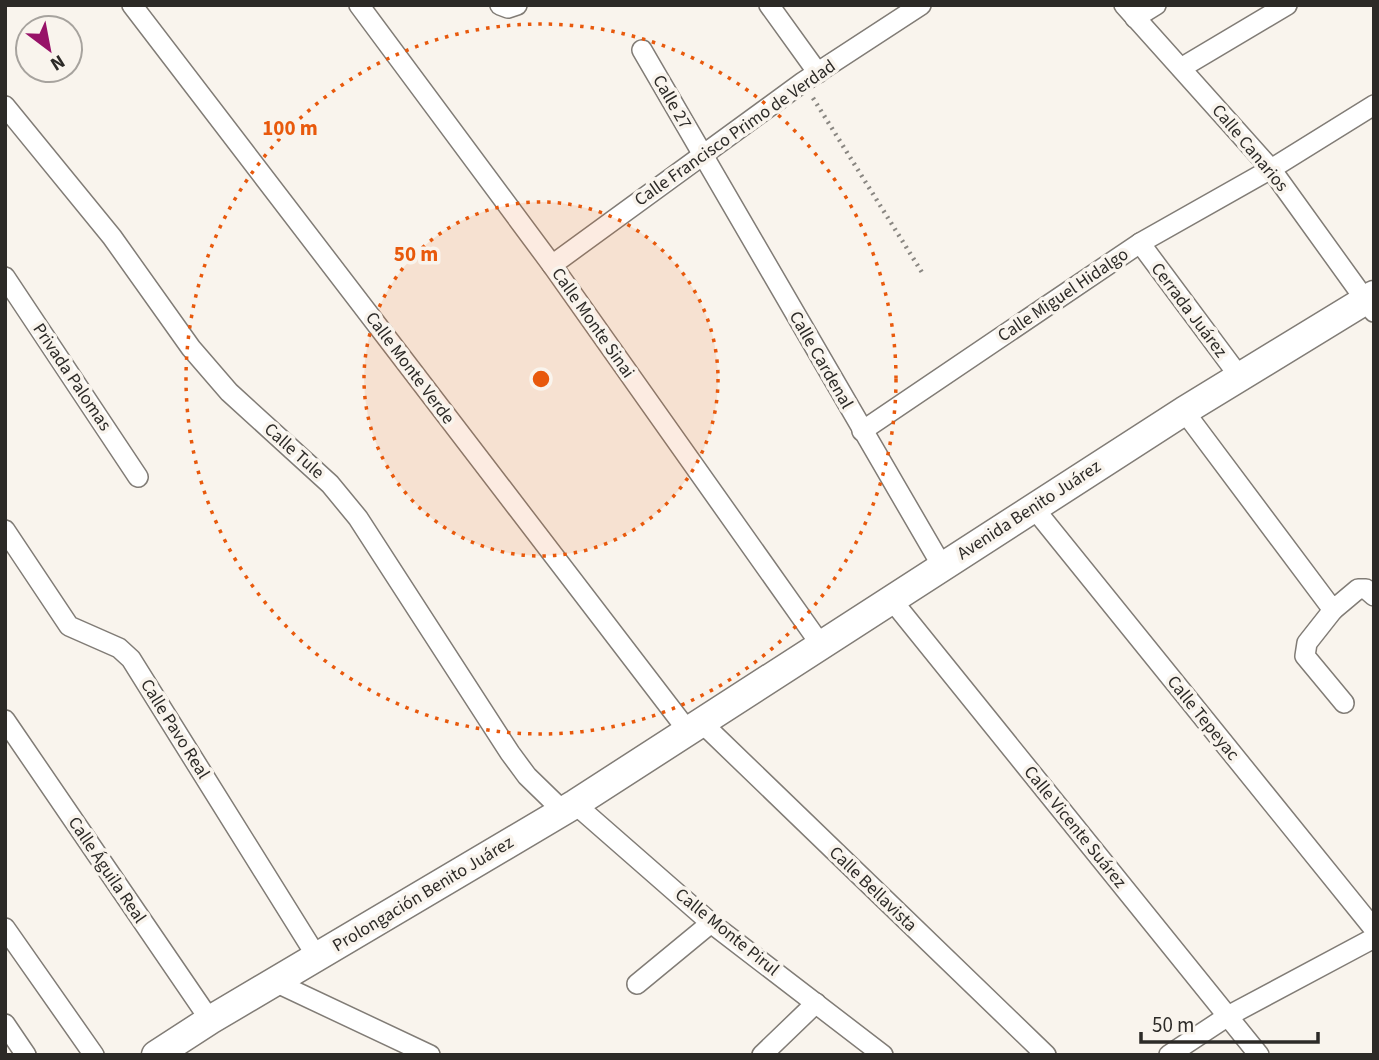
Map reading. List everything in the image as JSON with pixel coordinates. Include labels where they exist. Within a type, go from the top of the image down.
[{"type":"main road","name":"Avenida Benito Juárez","points":[[695,727],[1239,376],[1371,302]]},
{"type":"main road","name":"Prolongación Benito Juárez","points":[[156,1055],[210,1020],[569,807],[695,727]]},
{"type":"street","name":"Calle Monte Verde","points":[[132,5],[695,727]]},
{"type":"street","name":"Calle Monte Sinai","points":[[359,5],[552,265],[821,645]]},
{"type":"street","points":[[769,5],[811,77]]},
{"type":"street","name":"Calle Francisco Primo de Verdad","points":[[552,265],[811,77],[921,5]]},
{"type":"street","points":[[1130,11],[1156,5]]},
{"type":"street","points":[[1181,68],[1287,5]]},
{"type":"street","name":"Calle Canarios","points":[[1130,11],[1271,169],[1371,302]]},
{"type":"street","name":"Calle 27","points":[[642,50],[702,154]]},
{"type":"street","name":"Calle Miguel Hidalgo","points":[[862,431],[1140,243],[1271,169],[1374,105]]},
{"type":"street","name":"Calle Tule","points":[[5,106],[112,237],[191,348],[222,384],[330,484],[358,518],[527,776],[569,807]]},
{"type":"street","name":"Calle Cardenal","points":[[702,154],[942,566]]},
{"type":"street","name":"Cerrada Juárez","points":[[1140,243],[1239,376]]},
{"type":"street","name":"Privada Palomas","points":[[5,276],[138,477]]},
{"type":"street","points":[[1184,411],[1333,610]]},
{"type":"street","name":"Calle Tepeyac","points":[[1033,507],[1374,929]]},
{"type":"street","name":"Calle Pavo Real","points":[[5,530],[69,626],[119,648],[131,659],[317,957]]},
{"type":"street","points":[[1344,703],[1304,656],[1307,643],[1333,610],[1358,589],[1366,589],[1374,596]]},
{"type":"street","name":"Calle Vicente Suárez","points":[[891,599],[1259,1055]]},
{"type":"street","name":"Calle Águila Real","points":[[5,720],[210,1020]]},
{"type":"street","name":"Calle Bellavista","points":[[695,727],[1046,1055]]},
{"type":"street","name":"Calle Monte Pirul","points":[[569,807],[711,923],[883,1055]]},
{"type":"street","points":[[637,984],[711,923]]},
{"type":"street","points":[[5,928],[94,1055]]},
{"type":"street","points":[[1169,1055],[1228,1016],[1374,938]]},
{"type":"street","points":[[275,982],[430,1055]]},
{"type":"street","points":[[762,1055],[816,1003]]},
{"type":"street","points":[[5,1024],[26,1055]]},
{"type":"path","points":[[811,77],[923,274]]}]
